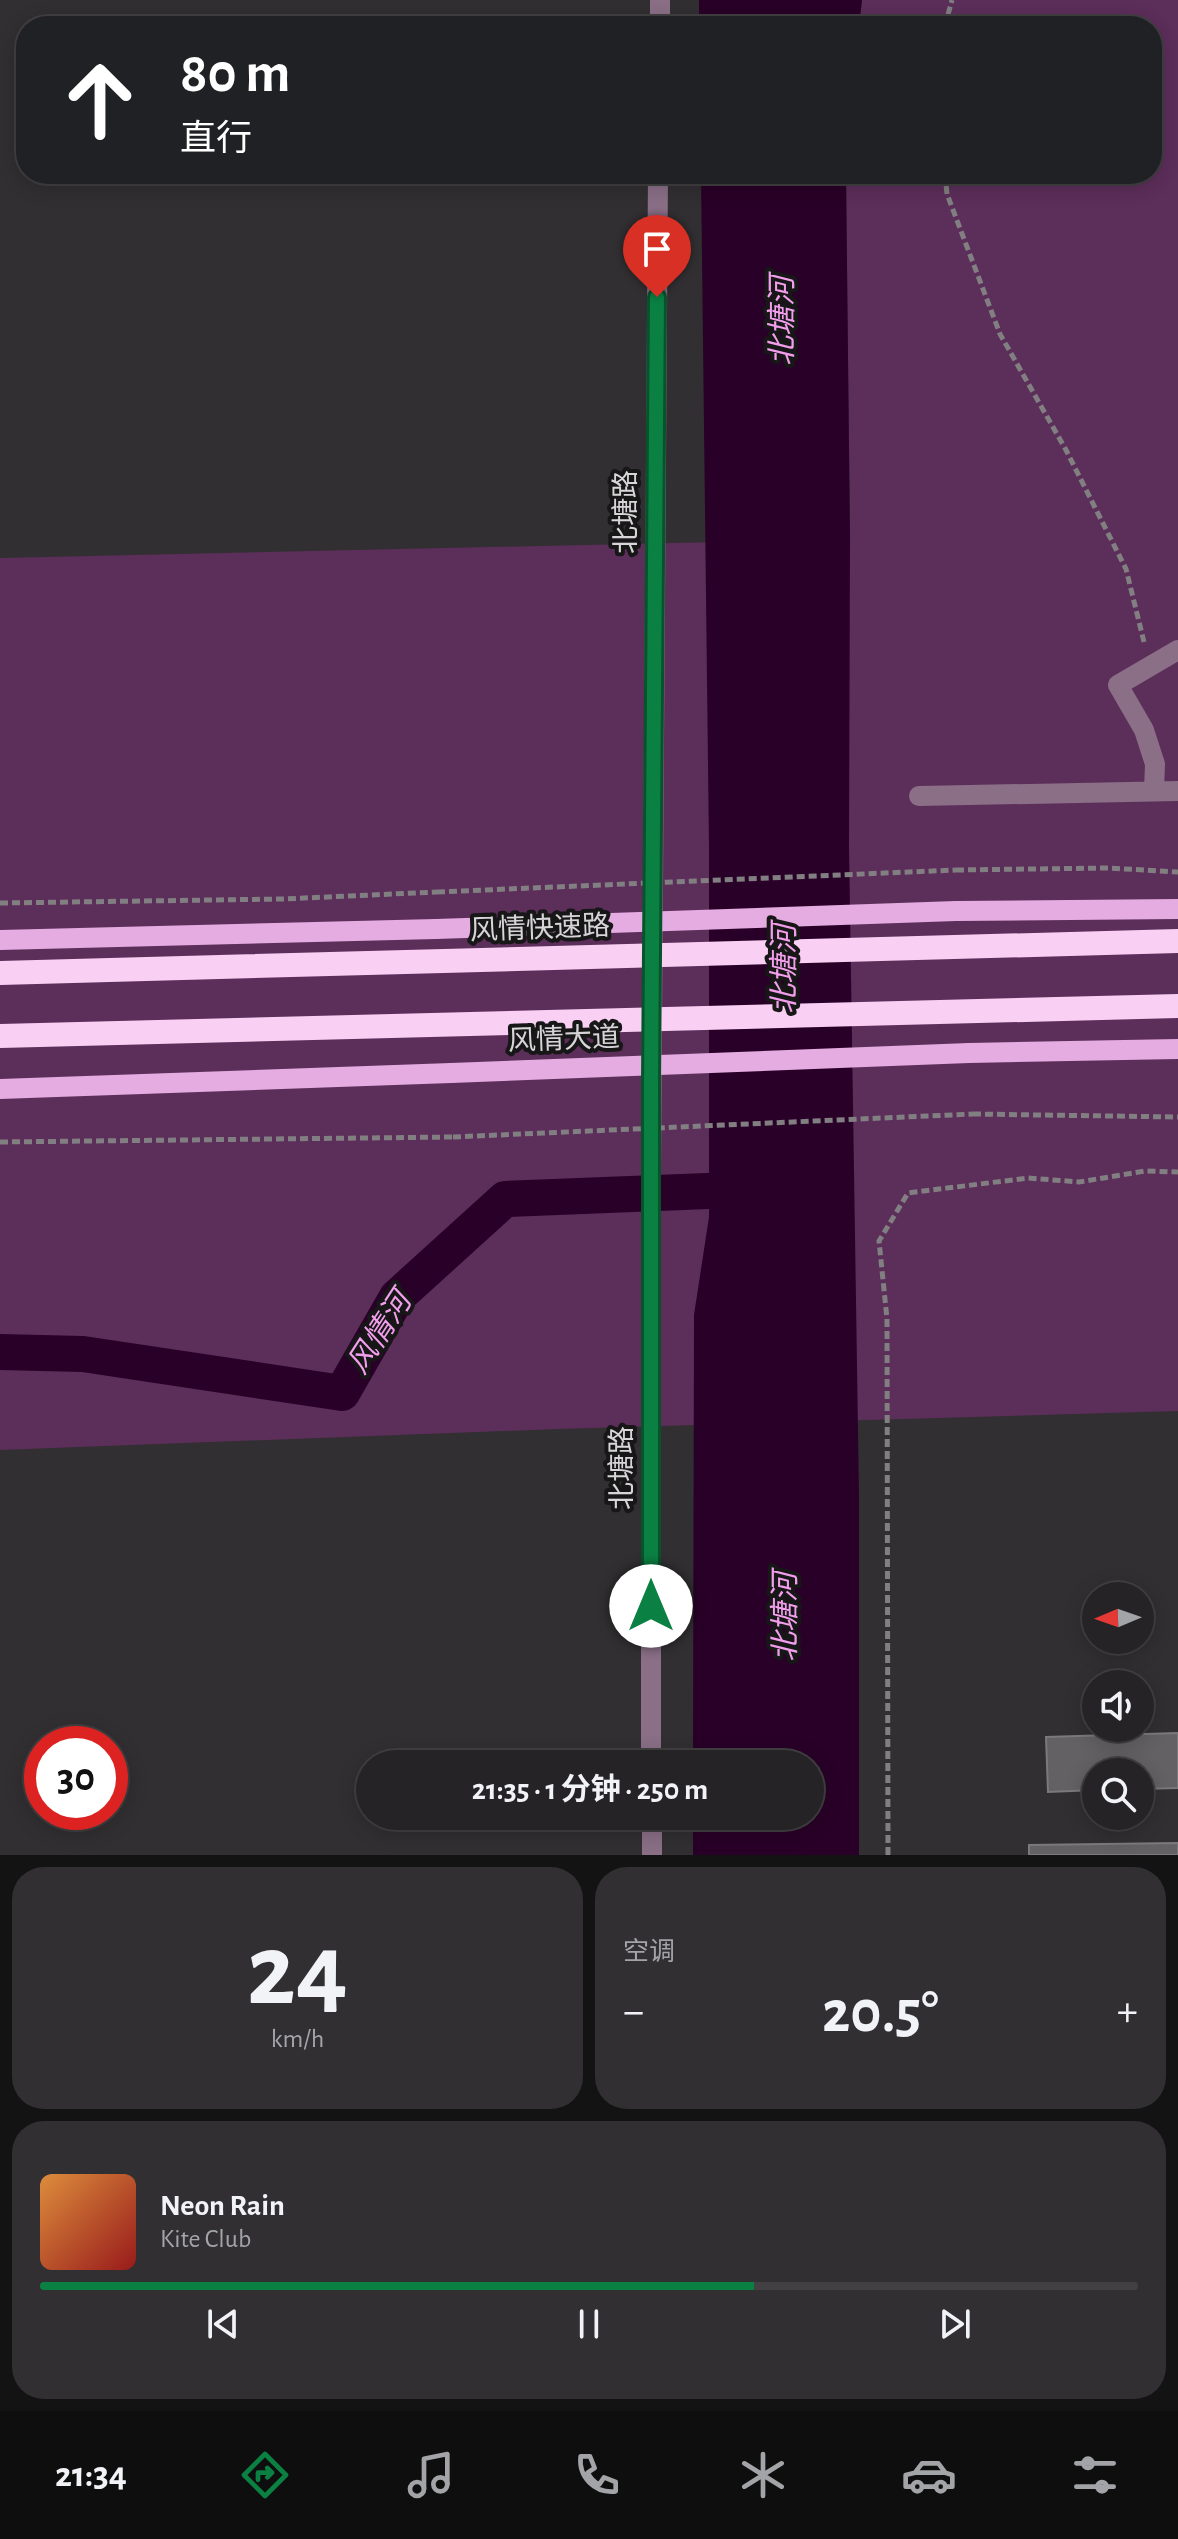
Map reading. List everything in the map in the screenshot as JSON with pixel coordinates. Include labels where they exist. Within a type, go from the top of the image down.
[{"type":"highway","name":"风情快速路","points":[[0,973],[1178,941]]},
{"type":"highway","points":[[0,1036],[1178,1006]]},
{"type":"main road","points":[[0,940],[956,911],[1178,909]]},
{"type":"main road","name":"风情大道","points":[[0,1089],[969,1053],[1178,1049]]},
{"type":"street","name":"北塘路","points":[[651,1750],[651,1172],[658,184]]},
{"type":"street","points":[[1154,790],[1155,764],[1144,730],[1118,685],[1178,650]]},
{"type":"street","points":[[919,796],[1178,791]]},
{"type":"street","points":[[652,1830],[652,1855]]},
{"type":"path","points":[[946,184],[947,194],[1000,334],[1066,450],[1126,569],[1151,666]]},
{"type":"path","points":[[0,903],[283,899],[956,870],[1108,868],[1178,872]]},
{"type":"path","points":[[0,1142],[453,1137],[973,1114],[1178,1117]]},
{"type":"path","points":[[888,1855],[887,1319],[879,1241],[908,1193],[1028,1178],[1079,1182],[1145,1171],[1178,1172]]},
{"type":"shaded area","points":[[862,0],[1178,0],[1178,1411],[558,1429],[0,1450],[0,558],[850,539],[846,184],[1162,184],[1162,16],[860,16]]},
{"type":"water","points":[[699,0],[862,0],[860,16],[699,16]]},
{"type":"water","name":"北塘河","points":[[701,184],[846,184],[849,846],[859,1496],[859,1855],[693,1855],[693,1830],[824,1830],[824,1750],[693,1750],[694,1315],[709,1217],[709,847]]},
{"type":"building","points":[[1178,1733],[1178,1788],[1154,1789],[1154,1758],[1082,1758],[1082,1791],[1048,1792],[1046,1737],[1082,1736],[1082,1742],[1154,1742],[1154,1734]]},
{"type":"building","points":[[1178,1843],[1178,1855],[1029,1855],[1029,1845]]},
{"type":"waterway","name":"风情河","points":[[0,1352],[83,1354],[342,1393],[397,1297],[505,1199],[758,1189]]},
{"type":"route","points":[[651,1606],[657,297]]}]
